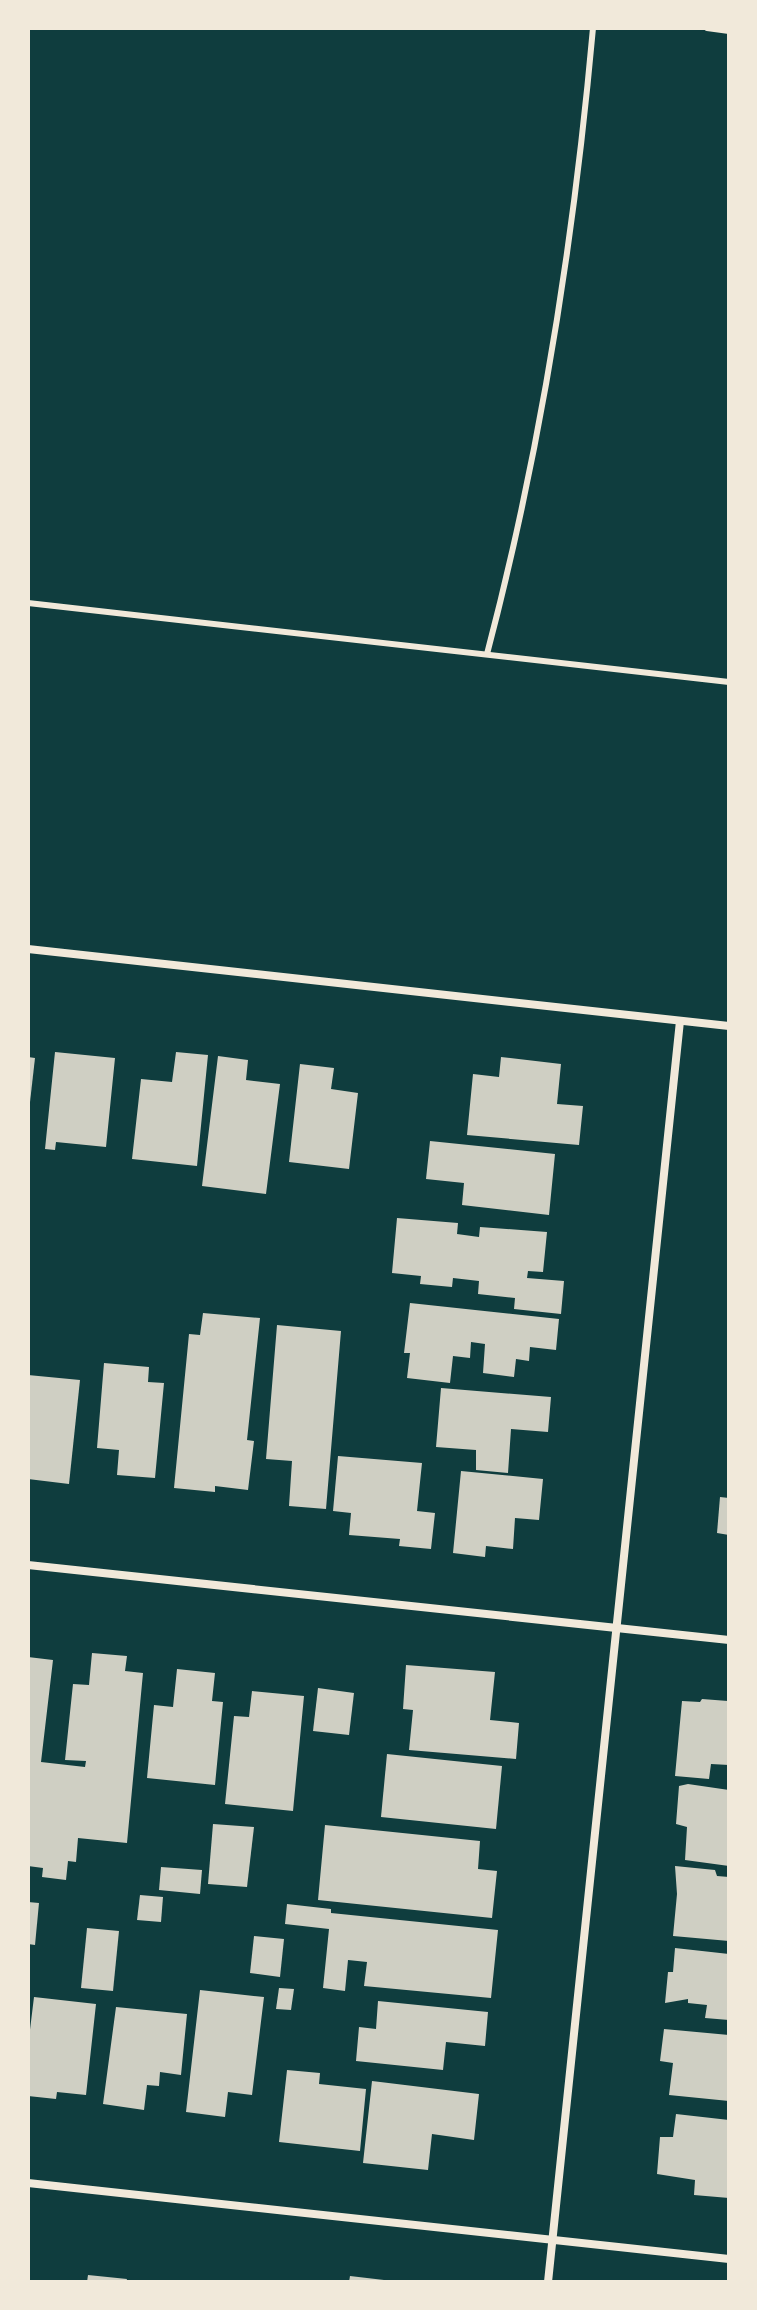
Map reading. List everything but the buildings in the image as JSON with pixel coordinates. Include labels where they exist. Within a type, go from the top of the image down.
[{"type":"street","points":[[28,949],[729,1026]]},
{"type":"street","points":[[548,2282],[680,1021]]},
{"type":"street","points":[[28,1565],[729,1640]]},
{"type":"street","points":[[28,2183],[729,2259]]},
{"type":"lane","points":[[487,654],[519,529],[544,398],[575,203],[593,28]]},
{"type":"lane","points":[[707,28],[729,31]]},
{"type":"lane","points":[[28,603],[729,682]]}]
